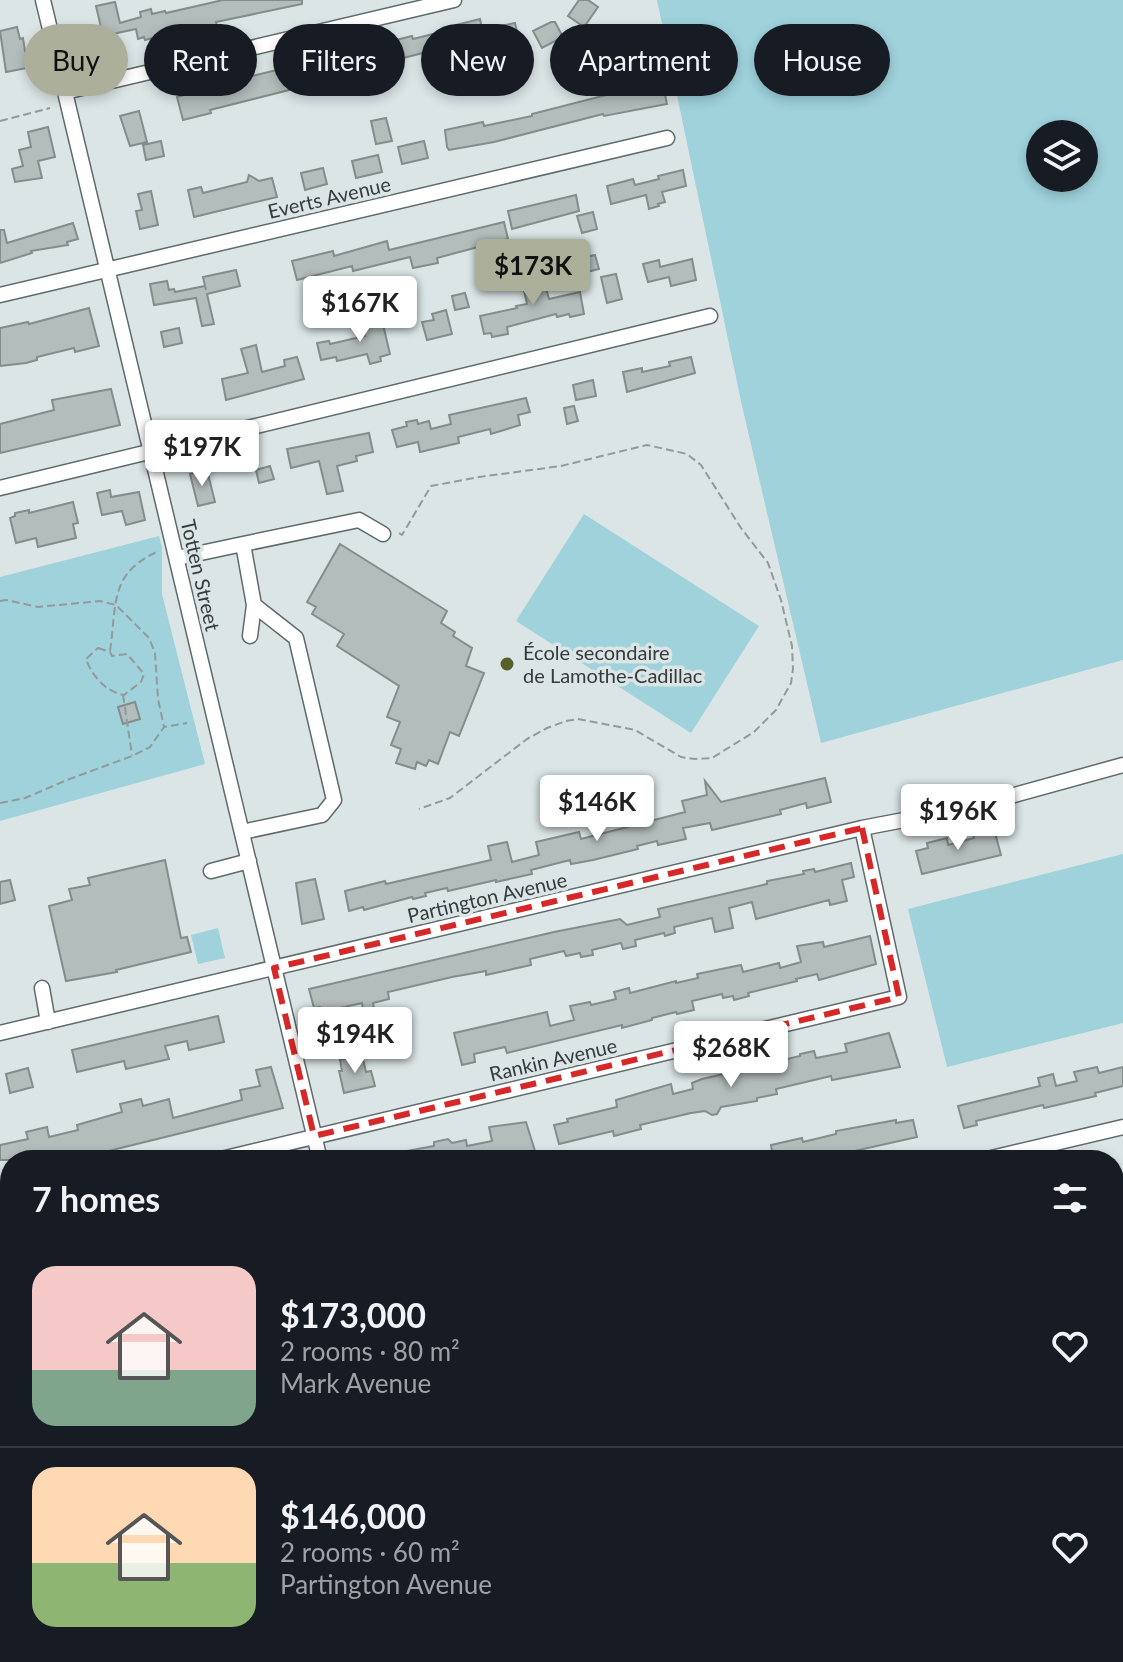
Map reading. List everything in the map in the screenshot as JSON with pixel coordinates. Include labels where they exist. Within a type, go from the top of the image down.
[{"type":"street","name":"Totten Street","points":[[43,0],[49,24]]},
{"type":"street","points":[[128,77],[454,0]]},
{"type":"street","name":"Totten Street","points":[[66,96],[318,1150]]},
{"type":"street","name":"Everts Avenue","points":[[0,295],[667,138]]},
{"type":"street","points":[[0,488],[710,316]]},
{"type":"street","points":[[177,558],[359,520],[387,531]]},
{"type":"street","points":[[243,544],[254,605],[250,636]]},
{"type":"street","points":[[242,832],[322,815],[334,800],[296,638],[254,605]]},
{"type":"street","name":"Partington Avenue","points":[[0,1033],[862,828],[967,808],[1123,765]]},
{"type":"street","name":"Rankin Avenue","points":[[257,1150],[899,997],[862,828]]},
{"type":"street","points":[[211,871],[249,861]]},
{"type":"street","points":[[42,988],[48,1022]]},
{"type":"street","points":[[1025,1150],[1123,1127]]},
{"type":"path","points":[[0,121],[50,108]]},
{"type":"path","points":[[387,531],[402,535],[431,486],[561,466],[647,445],[687,454],[701,465],[741,528],[768,563],[779,591],[793,660],[791,683],[776,710],[754,732],[712,758],[681,757],[635,730],[578,719],[566,721],[527,739],[450,798],[419,809]]},
{"type":"path","points":[[110,652],[116,592],[127,571],[141,558],[156,552]]},
{"type":"path","points":[[0,601],[38,607],[100,601],[116,605],[149,638],[155,653],[158,699],[164,727]]},
{"type":"path","points":[[98,648],[110,652],[112,656],[127,654],[144,674],[141,682],[123,695],[101,682],[87,663],[88,656],[98,648]]},
{"type":"path","points":[[123,695],[132,756]]},
{"type":"path","points":[[0,803],[25,798],[132,756],[150,747],[164,727],[187,723]]},
{"type":"highlighted area","points":[[862,828],[899,997],[314,1136],[274,968]]},
{"type":"shaded area","points":[[657,0],[1123,0],[1123,660],[821,743],[742,406],[677,96],[738,96],[738,24],[662,24]]},
{"type":"shaded area","points":[[584,514],[759,626],[691,733],[516,621]]},
{"type":"shaded area","points":[[159,536],[162,547],[162,594],[205,764],[0,821],[0,577]]},
{"type":"shaded area","points":[[1123,854],[1123,1023],[947,1067],[908,909]]},
{"type":"shaded area","points":[[218,928],[225,958],[198,964],[191,935]]},
{"type":"building","points":[[223,0],[302,0],[302,4],[216,24],[144,24],[144,37],[138,39],[136,29],[128,31],[128,24],[100,24],[96,6],[115,2],[120,23],[141,17],[140,12],[151,9],[152,14]]},
{"type":"building","points":[[579,0],[588,0],[598,7],[586,24],[580,24],[568,16]]},
{"type":"building","points":[[480,19],[481,24],[460,24]]},
{"type":"building","points":[[551,22],[556,24],[550,24],[550,44],[542,48],[534,30]]},
{"type":"building","points":[[17,27],[20,39],[23,38],[24,69],[6,72],[0,31]]},
{"type":"building","points":[[412,36],[413,39],[421,37],[421,54],[405,58],[405,38]]},
{"type":"building","points":[[273,71],[273,94],[183,120],[177,97],[257,96],[257,75]]},
{"type":"building","points":[[602,96],[665,96],[667,104],[603,114],[494,142],[449,150],[447,147],[445,130],[483,122],[484,126]]},
{"type":"building","points":[[139,111],[147,142],[130,146],[120,116]]},
{"type":"building","points":[[386,118],[392,141],[376,144],[371,121]]},
{"type":"building","points":[[48,127],[55,157],[38,161],[42,178],[15,182],[12,169],[23,166],[19,150],[31,147],[28,132]]},
{"type":"building","points":[[161,141],[164,156],[146,160],[143,145]]},
{"type":"building","points":[[424,141],[428,158],[402,164],[398,147]]},
{"type":"building","points":[[378,155],[382,172],[356,178],[352,161]]},
{"type":"building","points":[[323,168],[327,184],[305,190],[301,173]]},
{"type":"building","points":[[683,170],[686,186],[662,192],[665,202],[659,206],[649,209],[646,195],[611,204],[607,186],[633,179],[635,185]]},
{"type":"building","points":[[249,175],[259,181],[272,178],[277,197],[194,217],[188,190],[201,187],[203,193],[247,182]]},
{"type":"building","points":[[151,191],[158,225],[140,229],[136,211],[142,210],[138,194]]},
{"type":"building","points":[[576,195],[579,211],[512,229],[508,211]]},
{"type":"building","points":[[593,212],[597,229],[582,233],[577,216]]},
{"type":"building","points":[[504,222],[508,239],[437,258],[438,263],[413,268],[410,257],[353,271],[352,266],[297,280],[292,261],[333,251],[334,256],[387,241],[389,250]]},
{"type":"building","points":[[73,223],[78,239],[67,242],[68,245],[31,251],[0,263],[0,230],[4,230],[7,243]]},
{"type":"building","points":[[595,255],[599,269],[566,277],[562,262]]},
{"type":"building","points":[[692,259],[696,280],[671,286],[669,277],[648,282],[643,264],[659,260],[660,267]]},
{"type":"building","points":[[541,269],[549,299],[580,292],[584,314],[557,317],[556,314],[507,327],[508,334],[492,337],[491,333],[484,334],[480,316],[527,304],[522,281],[526,280],[524,273]]},
{"type":"building","points":[[236,270],[240,286],[207,294],[214,324],[202,326],[196,298],[154,305],[150,284],[167,281],[169,290],[174,289],[175,292],[205,286],[206,290],[203,277]]},
{"type":"building","points":[[616,274],[622,299],[607,303],[601,277]]},
{"type":"building","points":[[465,293],[469,307],[455,310],[452,296]]},
{"type":"building","points":[[89,308],[99,346],[75,352],[74,348],[37,357],[37,360],[26,363],[0,366],[0,328],[29,324]]},
{"type":"building","points":[[446,310],[452,334],[427,340],[422,322],[434,320],[432,314]]},
{"type":"building","points":[[381,316],[390,354],[380,357],[381,361],[370,364],[367,354],[337,361],[336,357],[321,360],[317,343],[329,341],[330,344],[365,336],[361,321]]},
{"type":"building","points":[[179,328],[182,343],[164,347],[161,332]]},
{"type":"building","points":[[256,345],[262,372],[285,366],[284,360],[297,357],[304,379],[226,400],[222,379],[248,373],[241,349]]},
{"type":"building","points":[[691,357],[695,373],[627,392],[623,372],[642,368],[642,372],[670,366],[669,362]]},
{"type":"building","points":[[593,380],[596,396],[576,400],[573,385]]},
{"type":"building","points":[[111,389],[120,425],[0,453],[0,424],[54,410],[52,400]]},
{"type":"building","points":[[526,398],[530,412],[518,415],[520,425],[491,434],[490,429],[458,437],[459,443],[420,452],[418,442],[397,447],[392,430],[407,426],[406,422],[417,420],[418,424],[429,421],[431,429],[451,424],[449,415]]},
{"type":"building","points":[[574,406],[578,421],[567,424],[564,408]]},
{"type":"building","points":[[369,433],[373,452],[356,456],[357,461],[337,466],[343,491],[327,494],[319,461],[291,468],[287,449]]},
{"type":"building","points":[[270,466],[274,479],[259,483],[256,470]]},
{"type":"building","points":[[207,470],[215,502],[198,506],[190,474]]},
{"type":"building","points":[[110,490],[111,497],[139,492],[145,520],[126,525],[122,511],[102,515],[97,493]]},
{"type":"building","points":[[73,502],[78,523],[73,524],[76,538],[38,547],[36,538],[16,543],[10,518],[15,513],[29,510],[29,513]]},
{"type":"building","points":[[340,544],[447,611],[441,623],[455,632],[453,636],[472,648],[466,666],[484,673],[459,736],[450,732],[438,764],[429,760],[426,766],[417,762],[415,769],[396,763],[401,749],[391,745],[400,722],[387,717],[399,686],[337,646],[344,634],[312,614],[316,607],[307,602]]},
{"type":"building","points":[[135,702],[140,719],[123,724],[118,707]]},
{"type":"building","points":[[825,778],[831,802],[807,808],[806,803],[780,810],[781,814],[712,830],[710,823],[683,828],[686,839],[658,845],[657,841],[593,860],[571,864],[570,860],[531,870],[532,874],[448,891],[447,888],[425,893],[426,896],[349,911],[345,891],[491,860],[488,846],[507,842],[512,862],[539,855],[536,842],[579,832],[581,839],[685,812],[682,801],[707,795],[705,781],[721,802]]},
{"type":"building","points":[[994,829],[1001,855],[922,874],[916,851],[928,848],[927,843],[947,838],[948,845]]},
{"type":"building","points":[[165,860],[181,938],[187,937],[191,952],[117,972],[66,981],[49,906],[72,900],[69,889],[90,885],[88,878]]},
{"type":"building","points":[[851,863],[854,877],[842,880],[847,901],[830,905],[829,900],[756,919],[752,902],[729,908],[733,928],[715,932],[712,918],[674,927],[675,933],[665,936],[664,933],[635,940],[636,946],[623,949],[621,943],[592,950],[593,955],[581,957],[580,953],[566,956],[564,951],[530,959],[531,965],[486,975],[486,971],[452,977],[388,992],[389,999],[373,1003],[374,1008],[363,1010],[362,1003],[340,1008],[343,1018],[324,1022],[320,1007],[314,1008],[309,989],[554,932],[620,919],[627,925],[660,917],[658,909],[767,884],[767,881],[804,874],[803,871],[814,869],[815,872]]},
{"type":"building","points":[[315,879],[324,919],[302,924],[296,883]]},
{"type":"building","points":[[10,880],[15,900],[0,904],[0,882]]},
{"type":"building","points":[[870,936],[876,964],[819,980],[817,974],[796,979],[734,1000],[733,996],[723,998],[722,994],[692,1001],[694,1010],[652,1018],[622,1028],[622,1025],[507,1053],[505,1047],[474,1054],[475,1062],[462,1065],[454,1033],[547,1012],[550,1026],[574,1020],[570,1006],[616,999],[614,992],[629,988],[630,993],[741,965],[743,972],[779,963],[780,968],[801,962],[797,946],[823,942],[824,947]]},
{"type":"building","points":[[218,1016],[224,1042],[189,1050],[187,1041],[165,1046],[169,1059],[126,1069],[124,1061],[77,1072],[72,1050]]},
{"type":"building","points":[[889,1033],[900,1067],[832,1080],[831,1076],[776,1089],[777,1094],[757,1098],[757,1101],[721,1107],[717,1114],[705,1111],[691,1113],[640,1125],[641,1129],[614,1136],[613,1131],[559,1144],[554,1125],[617,1107],[616,1100],[671,1084],[673,1094],[693,1089],[692,1083],[702,1079],[814,1051],[816,1058],[847,1052],[845,1044]]},
{"type":"building","points":[[362,1055],[366,1072],[371,1071],[375,1086],[344,1093],[340,1060]]},
{"type":"building","points":[[271,1067],[283,1108],[113,1150],[0,1150],[0,1145],[28,1139],[26,1132],[47,1127],[49,1137],[78,1130],[77,1125],[122,1112],[120,1104],[141,1099],[143,1106],[169,1099],[173,1118],[242,1100],[240,1090],[260,1086],[256,1070]]},
{"type":"building","points":[[1097,1067],[1099,1073],[1123,1067],[1123,1086],[1095,1093],[1096,1096],[976,1121],[977,1125],[964,1128],[958,1106],[1040,1086],[1038,1078],[1053,1074],[1056,1086],[1077,1081],[1074,1072]]},
{"type":"building","points":[[28,1068],[33,1087],[10,1093],[6,1074]]},
{"type":"building","points":[[896,1120],[896,1123],[913,1120],[917,1137],[859,1150],[772,1150],[771,1145],[802,1138],[803,1142],[836,1134],[836,1131]]},
{"type":"building","points":[[526,1122],[535,1150],[412,1150],[434,1146],[434,1142],[448,1139],[452,1143],[466,1140],[467,1146],[492,1141],[489,1127]]},
{"type":"place","name":"École secondaire de Lamothe-Cadillac","points":[[507,664]]}]
